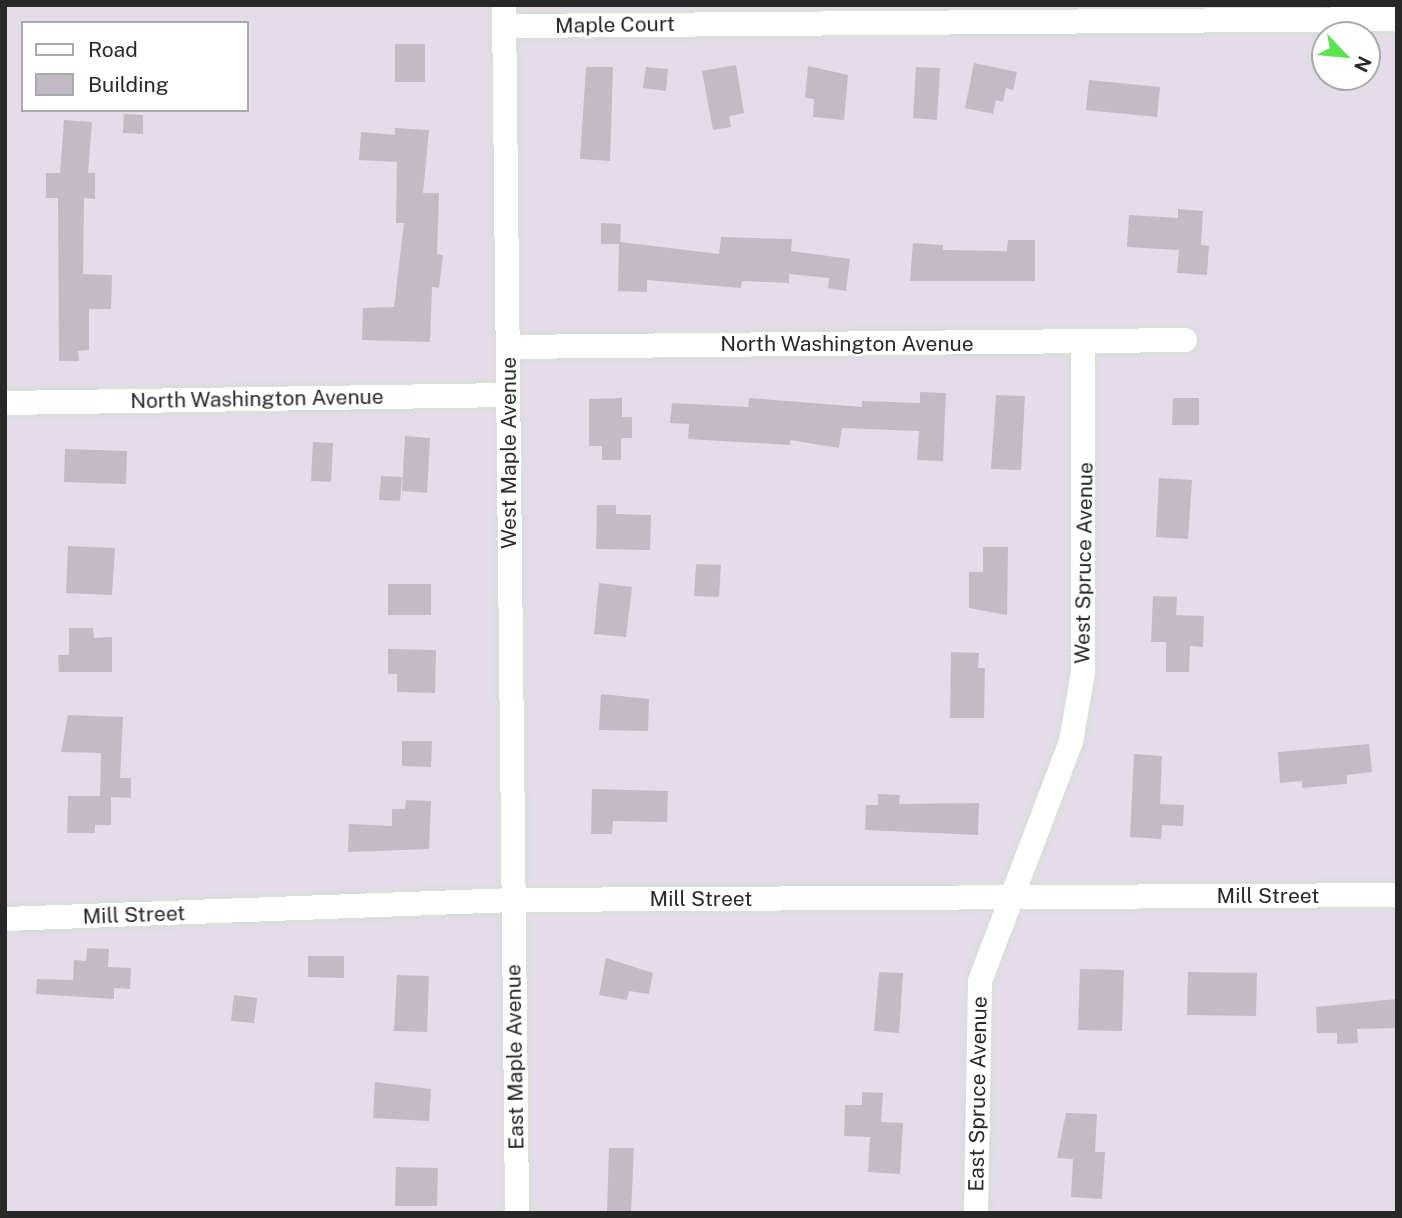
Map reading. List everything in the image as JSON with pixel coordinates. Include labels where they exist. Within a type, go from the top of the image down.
[{"type":"street","name":"Maple Court","points":[[504,16],[878,13],[1397,19]]},
{"type":"street","name":"West Maple Avenue","points":[[504,16],[513,900]]},
{"type":"street","name":"North Washington Avenue","points":[[509,346],[1185,340]]},
{"type":"street","name":"West Spruce Avenue","points":[[1010,898],[1071,742],[1083,672],[1083,342]]},
{"type":"street","name":"North Washington Avenue","points":[[5,403],[508,395]]},
{"type":"street","name":"Mill Street","points":[[5,919],[513,900],[1397,895]]},
{"type":"street","name":"East Spruce Avenue","points":[[976,1213],[975,1013],[989,947],[1010,898]]},
{"type":"street","name":"East Maple Avenue","points":[[513,900],[517,1213]]},
{"type":"building","points":[[395,44],[425,44],[425,82],[395,82]]},
{"type":"building","points":[[974,63],[1017,72],[1013,90],[1006,88],[1003,102],[996,100],[993,114],[965,108]]},
{"type":"building","points":[[736,65],[744,113],[729,116],[731,127],[713,130],[702,71]]},
{"type":"building","points":[[808,66],[848,75],[844,120],[813,117],[814,99],[805,98]]},
{"type":"building","points":[[586,67],[613,67],[610,161],[580,159]]},
{"type":"building","points":[[646,67],[668,69],[666,91],[643,88]]},
{"type":"building","points":[[916,67],[940,68],[937,120],[913,118]]},
{"type":"building","points":[[1089,80],[1160,87],[1157,117],[1086,110]]},
{"type":"building","points":[[124,114],[143,115],[143,134],[123,133]]},
{"type":"building","points":[[64,120],[92,122],[88,173],[95,173],[95,199],[84,198],[83,274],[112,275],[111,309],[89,309],[89,350],[78,351],[79,361],[59,361],[58,198],[46,198],[46,173],[60,173]]},
{"type":"building","points":[[395,128],[429,130],[423,193],[439,193],[437,254],[443,255],[439,288],[432,287],[430,342],[362,340],[363,308],[394,307],[404,223],[396,223],[397,162],[359,160],[361,132],[395,135]]},
{"type":"building","points":[[1178,209],[1203,211],[1201,245],[1209,246],[1207,275],[1177,273],[1179,250],[1127,247],[1129,215],[1178,218]]},
{"type":"building","points":[[601,223],[621,224],[620,242],[719,254],[721,237],[792,239],[791,251],[850,259],[846,291],[828,288],[829,278],[789,274],[789,283],[742,281],[741,288],[647,280],[647,292],[618,291],[619,244],[601,244]]},
{"type":"building","points":[[1008,240],[1035,240],[1035,281],[910,281],[913,243],[943,245],[943,250],[1007,251]]},
{"type":"building","points":[[920,392],[946,393],[943,461],[917,460],[919,431],[842,428],[839,448],[790,440],[790,445],[688,439],[689,424],[670,423],[672,403],[748,407],[749,398],[862,407],[862,401],[920,403]]},
{"type":"building","points":[[996,395],[1025,396],[1021,470],[991,469]]},
{"type":"building","points":[[622,398],[622,417],[632,417],[632,438],[621,438],[621,460],[602,460],[602,446],[589,446],[589,399]]},
{"type":"building","points":[[1173,398],[1199,398],[1199,425],[1172,425]]},
{"type":"building","points":[[405,436],[430,438],[427,493],[402,491]]},
{"type":"building","points":[[313,442],[333,443],[331,482],[311,481]]},
{"type":"building","points":[[65,449],[127,451],[126,484],[64,482]]},
{"type":"building","points":[[381,476],[402,477],[400,501],[379,500]]},
{"type":"building","points":[[1159,478],[1192,480],[1188,539],[1156,537]]},
{"type":"building","points":[[597,505],[616,505],[616,514],[651,515],[650,550],[596,549]]},
{"type":"building","points":[[68,546],[115,548],[112,595],[66,593]]},
{"type":"building","points":[[983,547],[1008,547],[1007,615],[969,608],[969,572],[983,572]]},
{"type":"building","points":[[696,564],[721,565],[719,597],[694,596]]},
{"type":"building","points":[[599,583],[632,587],[626,637],[594,634]]},
{"type":"building","points":[[388,584],[431,584],[431,615],[388,615]]},
{"type":"building","points":[[1153,596],[1177,597],[1176,615],[1204,616],[1203,647],[1190,646],[1189,672],[1166,672],[1166,642],[1151,642]]},
{"type":"building","points":[[69,628],[93,628],[94,638],[112,637],[112,672],[59,672],[58,655],[69,655]]},
{"type":"building","points":[[388,649],[436,650],[435,693],[397,692],[397,674],[388,674]]},
{"type":"building","points":[[951,652],[979,653],[978,668],[985,668],[984,718],[950,718]]},
{"type":"building","points":[[601,694],[649,699],[648,731],[599,730]]},
{"type":"building","points":[[68,715],[123,717],[120,778],[131,778],[131,798],[111,797],[111,825],[95,825],[95,833],[67,833],[68,796],[100,796],[101,753],[61,752]]},
{"type":"building","points":[[402,741],[432,741],[431,767],[402,766]]},
{"type":"building","points":[[1369,744],[1372,772],[1347,775],[1347,784],[1302,788],[1302,781],[1280,783],[1278,752]]},
{"type":"building","points":[[1134,754],[1162,756],[1160,804],[1184,805],[1183,826],[1162,825],[1161,839],[1130,837]]},
{"type":"building","points":[[592,789],[668,791],[667,822],[613,821],[612,834],[591,834]]},
{"type":"building","points":[[878,794],[900,795],[899,804],[979,803],[978,835],[865,830],[866,805],[878,805]]},
{"type":"building","points":[[406,800],[431,801],[429,849],[348,852],[349,824],[392,826],[392,809],[405,809]]},
{"type":"building","points":[[87,948],[109,949],[108,967],[131,968],[130,989],[114,988],[114,999],[36,994],[37,979],[73,980],[74,960],[86,961]]},
{"type":"building","points":[[308,956],[344,956],[344,978],[308,977]]},
{"type":"building","points":[[606,958],[653,973],[649,994],[629,991],[627,1000],[599,995]]},
{"type":"building","points":[[1080,969],[1124,970],[1122,1031],[1078,1030]]},
{"type":"building","points":[[879,972],[903,973],[899,1033],[874,1031]]},
{"type":"building","points":[[1188,972],[1257,973],[1256,1016],[1187,1015]]},
{"type":"building","points":[[397,975],[429,976],[427,1032],[394,1031]]},
{"type":"building","points":[[234,995],[257,998],[254,1023],[231,1021]]},
{"type":"building","points":[[1397,999],[1397,1028],[1357,1029],[1358,1043],[1337,1044],[1337,1033],[1317,1033],[1316,1007]]},
{"type":"building","points":[[375,1082],[431,1089],[429,1121],[373,1118]]},
{"type":"building","points":[[862,1092],[883,1093],[881,1122],[903,1123],[900,1174],[868,1172],[870,1137],[844,1136],[845,1105],[862,1105]]},
{"type":"building","points":[[1066,1113],[1097,1114],[1095,1152],[1105,1152],[1102,1199],[1071,1197],[1073,1159],[1057,1158]]},
{"type":"building","points":[[609,1148],[634,1148],[631,1213],[607,1213]]},
{"type":"building","points":[[396,1167],[438,1168],[437,1206],[395,1206]]}]
